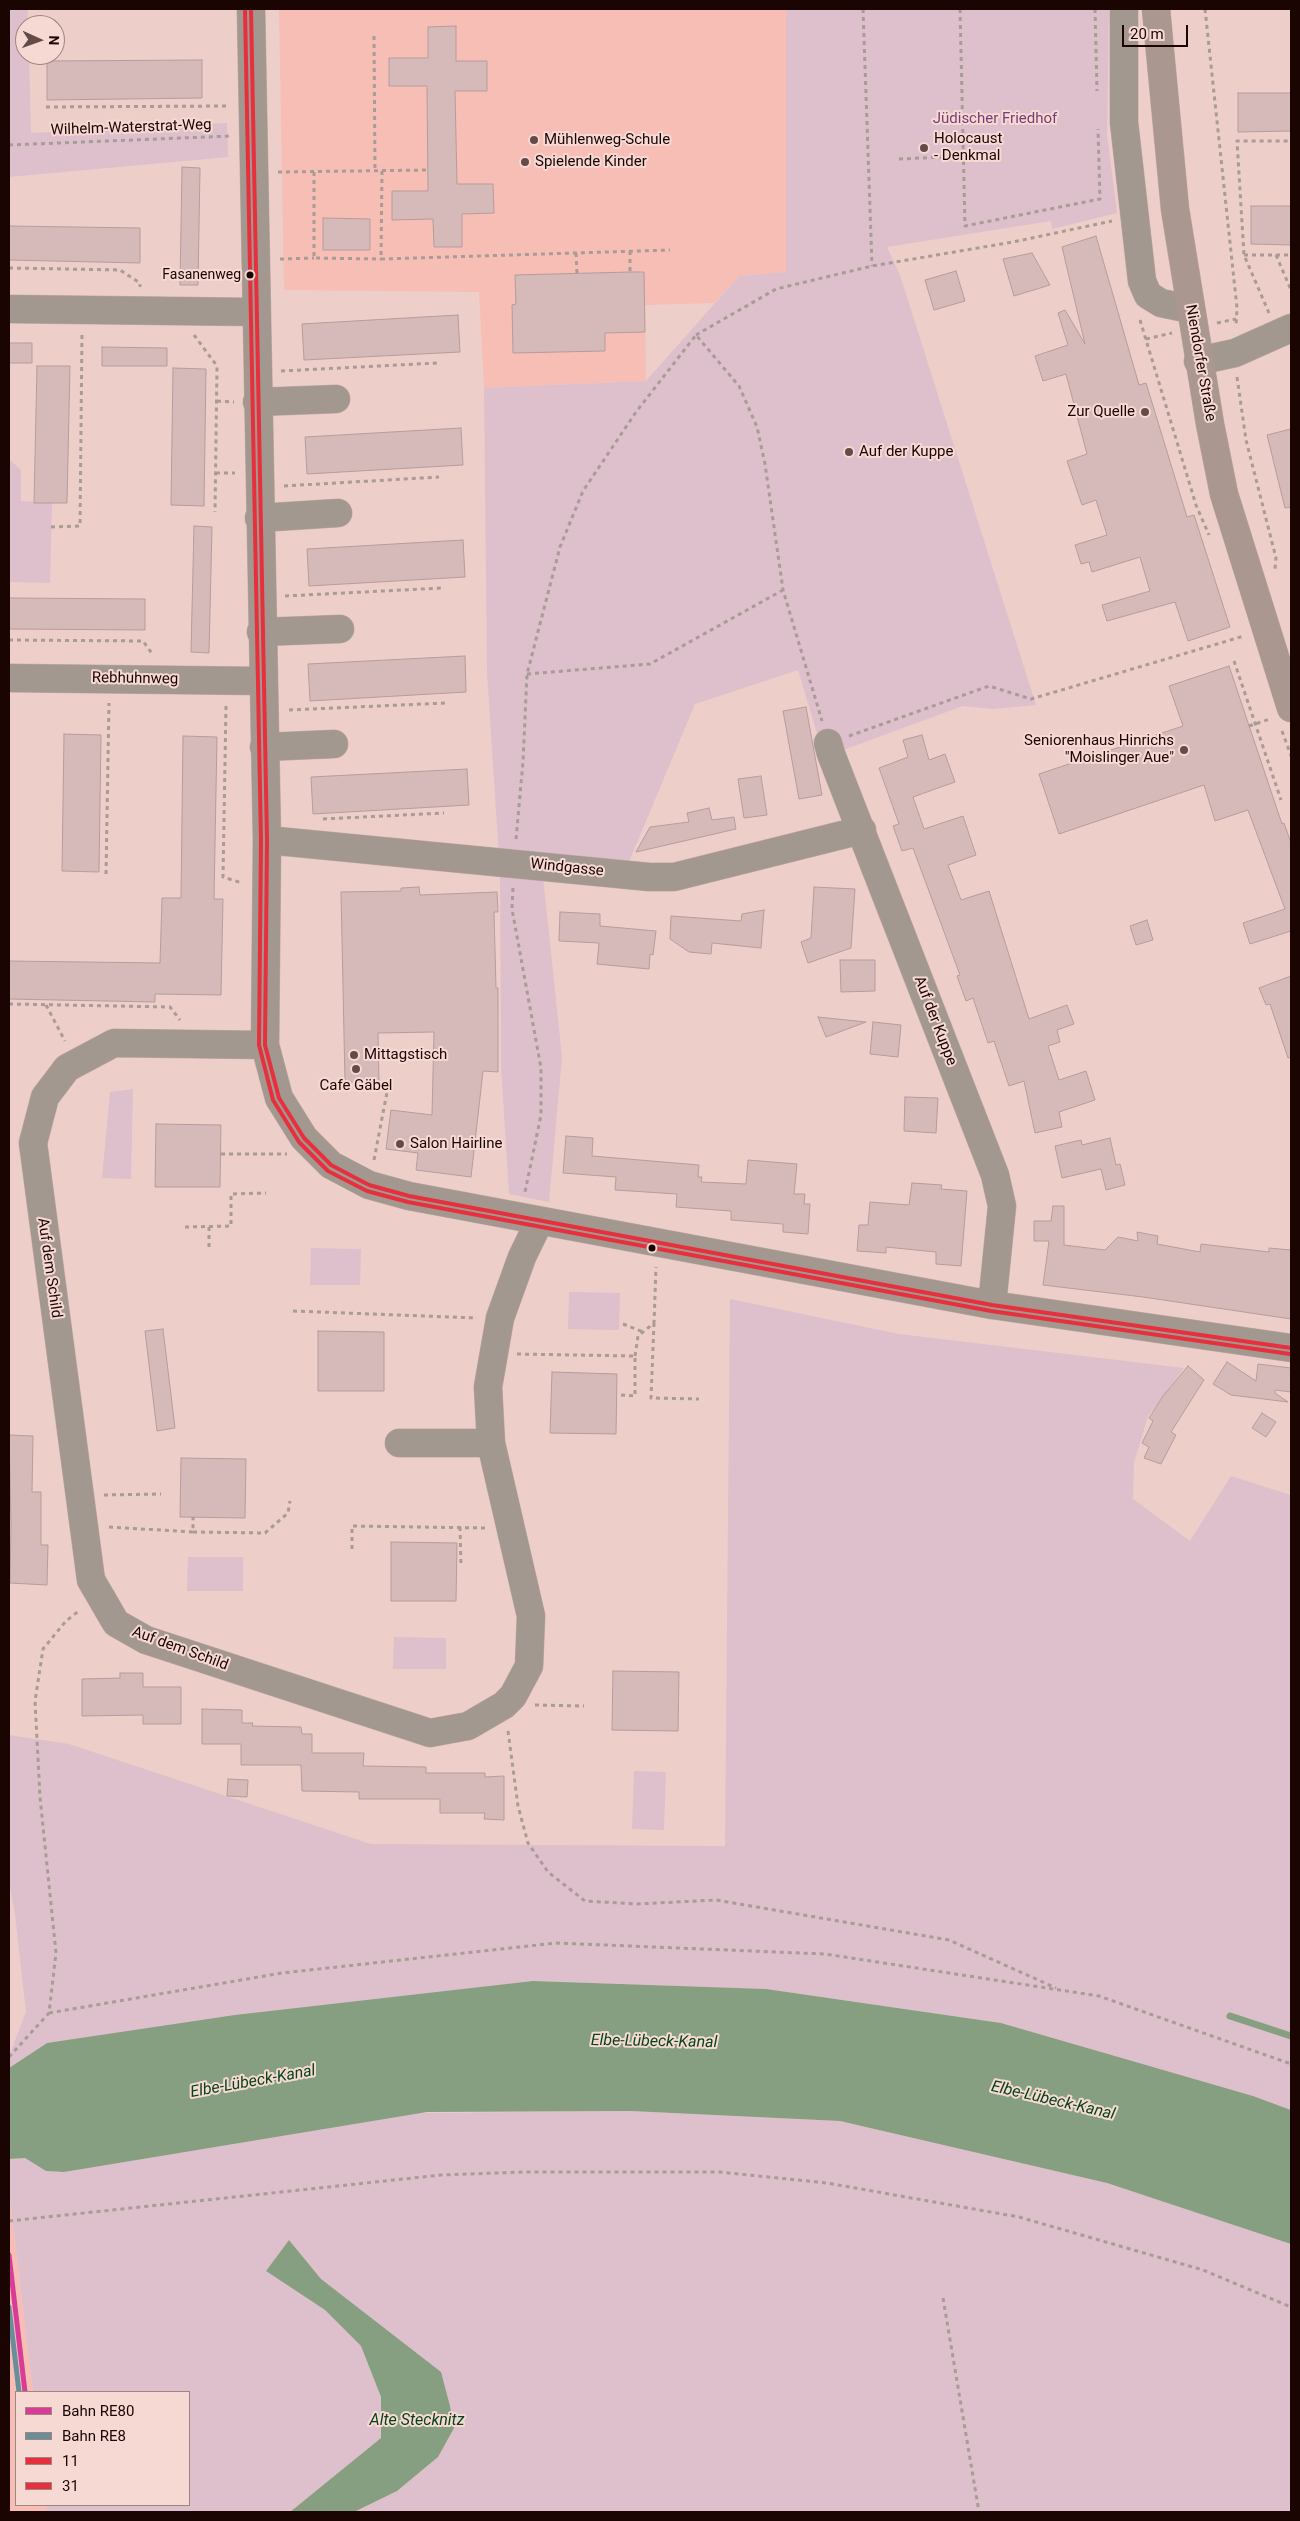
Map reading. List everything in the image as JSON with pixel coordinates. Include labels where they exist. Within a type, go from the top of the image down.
[{"type":"main road","name":"Niendorfer Straße","points":[[1156,9],[1174,199],[1198,361],[1224,494],[1283,716]]},
{"type":"street","points":[[251,9],[258,486],[266,840],[265,1045],[279,1098],[304,1138],[331,1165],[369,1185],[409,1196],[657,1244],[992,1305],[1291,1348]]},
{"type":"street","points":[[1124,9],[1124,122],[1142,282],[1148,295],[1161,303],[1190,309]]},
{"type":"street","points":[[9,309],[256,312]]},
{"type":"street","points":[[1198,361],[1235,353],[1285,331]]},
{"type":"street","points":[[257,402],[336,399]]},
{"type":"street","points":[[259,518],[338,513]]},
{"type":"street","points":[[261,632],[340,629]]},
{"type":"street","name":"Rebhuhnweg","points":[[9,678],[262,681]]},
{"type":"street","name":"Auf der Kuppe","points":[[828,743],[995,1175],[1002,1206],[992,1305]]},
{"type":"street","points":[[264,747],[334,744]]},
{"type":"street","name":"Windgasse","points":[[266,840],[649,877],[674,877],[862,830]]},
{"type":"street","name":"Auf dem Schild","points":[[265,1045],[114,1043],[67,1068],[46,1097],[32,1143],[90,1580],[116,1623],[146,1640],[403,1726],[430,1733],[468,1726],[509,1700]]},
{"type":"street","points":[[509,1700],[529,1666],[531,1616],[491,1443],[488,1388],[500,1318],[522,1257],[530,1220]]},
{"type":"street","points":[[399,1443],[491,1443]]},
{"type":"path","points":[[863,9],[872,266]]},
{"type":"path","points":[[960,9],[965,226],[1100,200],[1098,123]]},
{"type":"path","points":[[1095,9],[1097,95]]},
{"type":"path","points":[[1205,9],[1237,308],[1235,353],[1238,392],[1246,440],[1276,558],[1274,576]]},
{"type":"path","points":[[374,36],[374,171]]},
{"type":"path","points":[[46,107],[253,106]]},
{"type":"path","name":"Wilhelm-Waterstrat-Weg","points":[[9,145],[254,135]]},
{"type":"path","points":[[1285,331],[1244,255],[1237,141],[1291,141]]},
{"type":"path","points":[[899,159],[964,156]]},
{"type":"path","points":[[254,172],[428,170]]},
{"type":"path","points":[[381,259],[382,171]]},
{"type":"path","points":[[314,172],[314,258]]},
{"type":"path","points":[[530,1220],[541,1115],[541,1068],[512,909],[523,762],[526,674],[560,547],[583,490],[636,412],[696,335],[776,289],[872,266],[1013,242],[1135,216]]},
{"type":"path","points":[[255,259],[381,259],[670,250]]},
{"type":"path","points":[[630,251],[630,272]]},
{"type":"path","points":[[576,253],[577,274]]},
{"type":"path","points":[[1244,255],[1291,255]]},
{"type":"path","points":[[1276,255],[1291,290]]},
{"type":"path","points":[[9,268],[120,270],[140,283],[139,310]]},
{"type":"path","points":[[51,527],[80,526],[82,310]]},
{"type":"path","points":[[188,311],[188,327],[217,366],[215,512]]},
{"type":"path","points":[[1139,314],[1196,505],[1211,540]]},
{"type":"path","points":[[696,335],[739,386],[758,427],[765,464],[782,590],[828,743],[989,686],[1031,699],[1248,634],[1250,641]]},
{"type":"path","points":[[256,371],[437,363]]},
{"type":"path","points":[[258,486],[438,478]]},
{"type":"path","points":[[260,596],[442,588]]},
{"type":"path","points":[[526,674],[650,664],[782,590]]},
{"type":"path","points":[[9,640],[144,641],[171,680]]},
{"type":"path","points":[[1234,660],[1281,800]]},
{"type":"path","points":[[106,874],[110,679]]},
{"type":"path","points":[[226,681],[223,877],[266,890]]},
{"type":"path","points":[[263,711],[446,702]]},
{"type":"path","points":[[1249,726],[1283,716],[1291,756]]},
{"type":"path","points":[[319,819],[444,813]]},
{"type":"path","points":[[9,1004],[170,1007],[199,1044]]},
{"type":"path","points":[[46,1004],[76,1063]]},
{"type":"path","points":[[369,1185],[388,1087]]},
{"type":"path","points":[[221,1154],[286,1154],[304,1138]]},
{"type":"path","points":[[185,1227],[231,1226],[232,1194],[266,1193]]},
{"type":"path","points":[[209,1227],[209,1247]]},
{"type":"path","points":[[657,1244],[651,1398],[699,1398]]},
{"type":"path","points":[[293,1311],[500,1318]]},
{"type":"path","points":[[622,1395],[635,1396],[635,1356],[638,1336],[654,1323]]},
{"type":"path","points":[[623,1324],[644,1332]]},
{"type":"path","points":[[494,1354],[635,1356]]},
{"type":"path","points":[[80,1496],[161,1494]]},
{"type":"path","points":[[84,1526],[193,1532],[265,1533],[288,1513],[290,1501]]},
{"type":"path","points":[[193,1532],[194,1517]]},
{"type":"path","points":[[352,1549],[352,1526],[510,1528]]},
{"type":"path","points":[[460,1527],[461,1567]]},
{"type":"path","points":[[9,2057],[49,2013],[56,1953],[40,1797],[35,1701],[43,1649],[66,1621],[98,1596]]},
{"type":"path","points":[[584,1706],[530,1705],[509,1700],[518,1806],[528,1843],[548,1872],[586,1901],[637,1904],[716,1900],[948,1940],[1061,1991]]},
{"type":"path","points":[[49,2013],[282,1973],[556,1943],[825,1954],[1099,1996],[1291,2064]]},
{"type":"path","points":[[9,2221],[441,2174],[719,2172],[827,2183],[1019,2217],[1203,2270],[1291,2307]]},
{"type":"path","points":[[943,2298],[979,2512]]},
{"type":"shaded area","name":"Mühlenweg-Schule","points":[[279,9],[786,9],[786,272],[739,276],[714,303],[645,305],[646,381],[484,388],[479,292],[284,290]]},
{"type":"shaded area","points":[[9,2190],[33,2391],[15,2391],[15,2506],[46,2506],[47,2512],[9,2512]]},
{"type":"green space","points":[[9,9],[28,9],[28,15],[15,15],[15,65],[29,65],[31,133],[227,123],[228,157],[9,177]]},
{"type":"green space","name":"Jüdischer Friedhof","points":[[786,9],[1109,9],[1107,134],[1117,213],[1052,229],[1051,221],[887,247],[900,275],[1036,705],[993,709],[963,706],[824,757],[798,670],[695,704],[628,864],[543,877],[562,1057],[549,1202],[509,1194],[501,1066],[500,872],[487,672],[484,388],[646,381],[739,276],[786,272]]},
{"type":"green space","points":[[9,459],[21,470],[21,501],[52,503],[50,583],[9,582]]},
{"type":"green space","points":[[133,1089],[131,1179],[102,1178],[110,1092]]},
{"type":"green space","points":[[311,1248],[361,1249],[360,1285],[310,1285]]},
{"type":"green space","points":[[569,1292],[620,1293],[619,1330],[568,1329]]},
{"type":"green space","points":[[730,1299],[899,1334],[1184,1368],[1148,1416],[1134,1463],[1133,1499],[1190,1541],[1231,1476],[1291,1495],[1291,2110],[1253,2096],[1001,2023],[766,1989],[533,1981],[47,2043],[9,2068],[9,2056],[26,2012],[15,1914],[9,1882],[9,1735],[69,1744],[371,1844],[725,1846]]},
{"type":"green space","points":[[188,1557],[243,1557],[243,1591],[187,1591]]},
{"type":"green space","points":[[394,1637],[446,1638],[446,1669],[393,1669]]},
{"type":"green space","points":[[634,1771],[666,1772],[664,1830],[632,1829]]},
{"type":"green space","points":[[631,2111],[840,2121],[1107,2183],[1291,2244],[1291,2512],[354,2512],[397,2491],[438,2457],[321,2279],[289,2240],[266,2271],[325,2310],[361,2346],[381,2397],[381,2438],[290,2512],[47,2512],[46,2506],[190,2506],[190,2391],[33,2391],[9,2190],[9,2159],[25,2158],[46,2171],[64,2172],[417,2113]]},
{"type":"water","name":"Elbe-Lübeck-Kanal","points":[[533,1981],[766,1989],[1001,2023],[1253,2096],[1291,2110],[1291,2244],[1107,2183],[840,2121],[631,2111],[427,2112],[64,2172],[46,2171],[25,2158],[9,2159],[9,2068],[47,2043],[235,2015]]},
{"type":"water","name":"Alte Stecknitz","points":[[289,2240],[321,2279],[441,2372],[450,2406],[454,2428],[438,2457],[397,2491],[354,2512],[290,2512],[381,2438],[381,2397],[361,2346],[325,2310],[266,2271]]},
{"type":"building","points":[[456,26],[456,61],[487,61],[487,91],[455,91],[457,184],[493,184],[494,213],[462,214],[462,247],[434,247],[433,219],[392,220],[392,191],[428,191],[427,86],[389,86],[389,58],[428,58],[428,27]]},
{"type":"building","points":[[202,60],[202,98],[47,100],[47,65],[65,65],[65,61]]},
{"type":"building","points":[[1238,93],[1291,93],[1291,131],[1238,132]]},
{"type":"building","points":[[182,167],[200,168],[198,285],[180,285]]},
{"type":"building","points":[[1251,206],[1291,206],[1291,245],[1251,244]]},
{"type":"building","points":[[323,218],[370,219],[370,250],[323,250]]},
{"type":"building","points":[[9,226],[140,228],[140,263],[9,260]]},
{"type":"building","points":[[1096,236],[1139,385],[1146,383],[1187,517],[1194,515],[1230,627],[1188,641],[1175,602],[1107,621],[1102,605],[1150,591],[1140,557],[1092,572],[1089,562],[1081,564],[1075,545],[1107,535],[1096,500],[1082,505],[1067,461],[1087,454],[1066,374],[1043,381],[1035,356],[1068,345],[1058,313],[1065,310],[1085,344],[1062,247]]},
{"type":"building","points":[[1032,253],[1050,285],[1014,296],[1003,259]]},
{"type":"building","points":[[956,271],[965,301],[934,310],[925,280]]},
{"type":"building","points":[[644,272],[645,332],[605,333],[605,351],[513,353],[512,305],[516,304],[515,275]]},
{"type":"building","points":[[458,315],[460,352],[304,360],[302,324]]},
{"type":"building","points":[[9,343],[32,343],[32,363],[9,363]]},
{"type":"building","points":[[102,347],[167,348],[167,366],[102,366]]},
{"type":"building","points":[[37,366],[70,366],[67,503],[34,503]]},
{"type":"building","points":[[173,368],[206,369],[204,506],[171,505]]},
{"type":"building","points":[[461,428],[463,465],[307,474],[305,437]]},
{"type":"building","points":[[1291,429],[1291,507],[1285,508],[1267,435]]},
{"type":"building","points":[[194,526],[212,527],[209,653],[191,652]]},
{"type":"building","points":[[463,540],[465,577],[309,586],[307,549]]},
{"type":"building","points":[[9,598],[145,599],[145,630],[9,629]]},
{"type":"building","points":[[465,656],[466,692],[310,701],[308,664]]},
{"type":"building","name":"Seniorenhaus Hinrichs \"Moislinger Aue\"","points":[[1229,666],[1282,824],[1284,823],[1291,843],[1291,931],[1250,944],[1243,923],[1285,909],[1248,810],[1215,821],[1204,785],[1059,834],[1039,774],[1183,726],[1169,686]]},
{"type":"building","points":[[806,707],[822,795],[799,799],[783,711]]},
{"type":"building","points":[[64,734],[101,735],[99,872],[62,871]]},
{"type":"building","points":[[922,735],[929,760],[945,754],[955,782],[913,797],[924,829],[963,816],[976,855],[948,865],[961,900],[989,891],[1029,1019],[1067,1005],[1074,1024],[1057,1030],[1060,1042],[1048,1046],[1059,1080],[1086,1071],[1095,1100],[1059,1112],[1062,1127],[1035,1133],[1024,1081],[1009,1086],[994,1041],[988,1043],[973,998],[966,1001],[957,976],[960,975],[913,848],[902,851],[893,826],[899,824],[879,768],[908,757],[903,740]]},
{"type":"building","points":[[183,736],[217,737],[214,899],[223,899],[221,995],[155,994],[155,1002],[9,999],[9,961],[160,963],[162,898],[181,898]]},
{"type":"building","points":[[467,769],[469,805],[313,814],[311,777]]},
{"type":"building","points":[[761,776],[767,815],[744,818],[738,779]]},
{"type":"building","points":[[709,808],[712,820],[734,817],[736,829],[636,852],[650,827],[689,822],[687,813]]},
{"type":"building","points":[[419,887],[420,895],[497,892],[498,912],[494,912],[496,988],[498,988],[498,1072],[483,1071],[471,1177],[416,1170],[418,1153],[386,1149],[391,1110],[432,1115],[434,1032],[378,1033],[379,1082],[345,1082],[341,892],[401,891],[401,888]]},
{"type":"building","points":[[814,887],[855,889],[851,948],[808,963],[801,942],[811,938]]},
{"type":"building","points":[[764,910],[761,948],[712,943],[711,954],[689,952],[670,939],[671,916],[741,921],[742,914]]},
{"type":"building","points":[[560,912],[600,914],[600,926],[656,931],[653,955],[650,954],[649,969],[597,964],[599,943],[559,941]]},
{"type":"building","points":[[1147,920],[1153,940],[1136,945],[1130,926]]},
{"type":"building","points":[[840,960],[875,960],[875,991],[841,992]]},
{"type":"building","points":[[1291,976],[1291,1057],[1288,1058],[1270,1004],[1266,1005],[1259,988]]},
{"type":"building","points":[[818,1017],[866,1022],[826,1037]]},
{"type":"building","points":[[873,1022],[901,1025],[898,1057],[870,1054]]},
{"type":"building","points":[[905,1097],[938,1098],[936,1133],[904,1131]]},
{"type":"building","points":[[156,1124],[221,1125],[220,1187],[155,1187]]},
{"type":"building","points":[[566,1136],[593,1138],[592,1156],[699,1165],[698,1177],[702,1177],[701,1182],[746,1184],[748,1160],[797,1164],[794,1194],[805,1194],[804,1204],[810,1204],[808,1234],[783,1232],[783,1224],[731,1220],[731,1211],[676,1207],[677,1194],[615,1190],[616,1177],[563,1173]]},
{"type":"building","points":[[1110,1138],[1116,1165],[1120,1164],[1125,1185],[1106,1190],[1101,1169],[1062,1178],[1055,1146],[1081,1140],[1082,1145]]},
{"type":"building","points":[[912,1183],[942,1185],[941,1189],[967,1191],[961,1266],[936,1264],[936,1252],[886,1247],[886,1253],[857,1251],[859,1225],[868,1225],[870,1202],[909,1205]]},
{"type":"building","points":[[1053,1206],[1064,1206],[1064,1245],[1105,1250],[1118,1237],[1138,1241],[1137,1232],[1158,1236],[1157,1244],[1200,1252],[1201,1244],[1269,1252],[1269,1248],[1291,1250],[1291,1319],[1143,1297],[1043,1285],[1049,1241],[1034,1241],[1034,1221],[1051,1221]]},
{"type":"building","points":[[163,1329],[175,1428],[157,1431],[145,1331]]},
{"type":"building","points":[[318,1331],[384,1332],[384,1391],[318,1391]]},
{"type":"building","points":[[1227,1362],[1256,1381],[1258,1364],[1291,1368],[1291,1392],[1275,1390],[1275,1393],[1288,1402],[1231,1395],[1213,1384]]},
{"type":"building","points":[[1188,1366],[1204,1380],[1171,1432],[1176,1435],[1161,1464],[1144,1458],[1149,1447],[1142,1443],[1153,1421],[1149,1418],[1163,1396]]},
{"type":"building","points":[[552,1372],[617,1374],[616,1434],[550,1433]]},
{"type":"building","points":[[1262,1413],[1276,1422],[1266,1437],[1252,1428]]},
{"type":"building","points":[[9,1435],[33,1436],[32,1492],[41,1492],[41,1545],[48,1545],[47,1585],[10,1583]]},
{"type":"building","points":[[181,1458],[246,1459],[245,1518],[180,1517]]},
{"type":"building","points":[[391,1542],[457,1543],[456,1601],[391,1601]]},
{"type":"building","points":[[613,1671],[679,1672],[678,1731],[612,1730]]},
{"type":"building","points":[[120,1673],[143,1673],[143,1687],[181,1687],[181,1724],[143,1724],[143,1715],[82,1716],[82,1679],[120,1678]]},
{"type":"building","points":[[202,1709],[242,1710],[242,1723],[253,1723],[252,1726],[301,1727],[302,1734],[312,1734],[312,1753],[364,1753],[363,1766],[426,1767],[426,1773],[485,1773],[485,1777],[504,1776],[504,1820],[484,1819],[485,1813],[440,1813],[440,1799],[359,1799],[359,1792],[302,1791],[301,1765],[241,1765],[241,1744],[202,1744]]},
{"type":"building","points":[[228,1779],[248,1780],[247,1797],[227,1796]]},
{"type":"waterway","points":[[1230,2016],[1291,2036]]},
{"type":"rail line","name":"RE80","points":[[9,2255],[25,2391]]},
{"type":"rail line","name":"RE8","points":[[9,2307],[19,2391]]},
{"type":"transit line","name":"31","points":[[245,9],[261,840],[259,1045],[273,1100],[299,1142],[328,1171],[367,1191],[408,1202],[991,1311],[1290,1354]]},
{"type":"transit line","name":"11","points":[[251,9],[267,840],[265,1045],[279,1098],[304,1138],[331,1165],[369,1185],[409,1196],[992,1305],[1291,1348]]},
{"type":"place","name":"Mühlenweg-Schule","points":[[534,140]]},
{"type":"place","name":"Holocaust - Denkmal","points":[[924,148]]},
{"type":"place","name":"Spielende Kinder","points":[[525,162]]},
{"type":"place","name":"Fasanenweg","points":[[250,275]]},
{"type":"place","name":"Zur Quelle","points":[[1145,412]]},
{"type":"place","name":"Auf der Kuppe","points":[[849,452]]},
{"type":"place","name":"Seniorenhaus Hinrichs \"Moislinger Aue\"","points":[[1184,750]]},
{"type":"place","name":"Mittagstisch","points":[[354,1055]]},
{"type":"place","name":"Cafe Gäbel","points":[[356,1069]]},
{"type":"place","name":"Salon Hairline","points":[[400,1144]]}]
